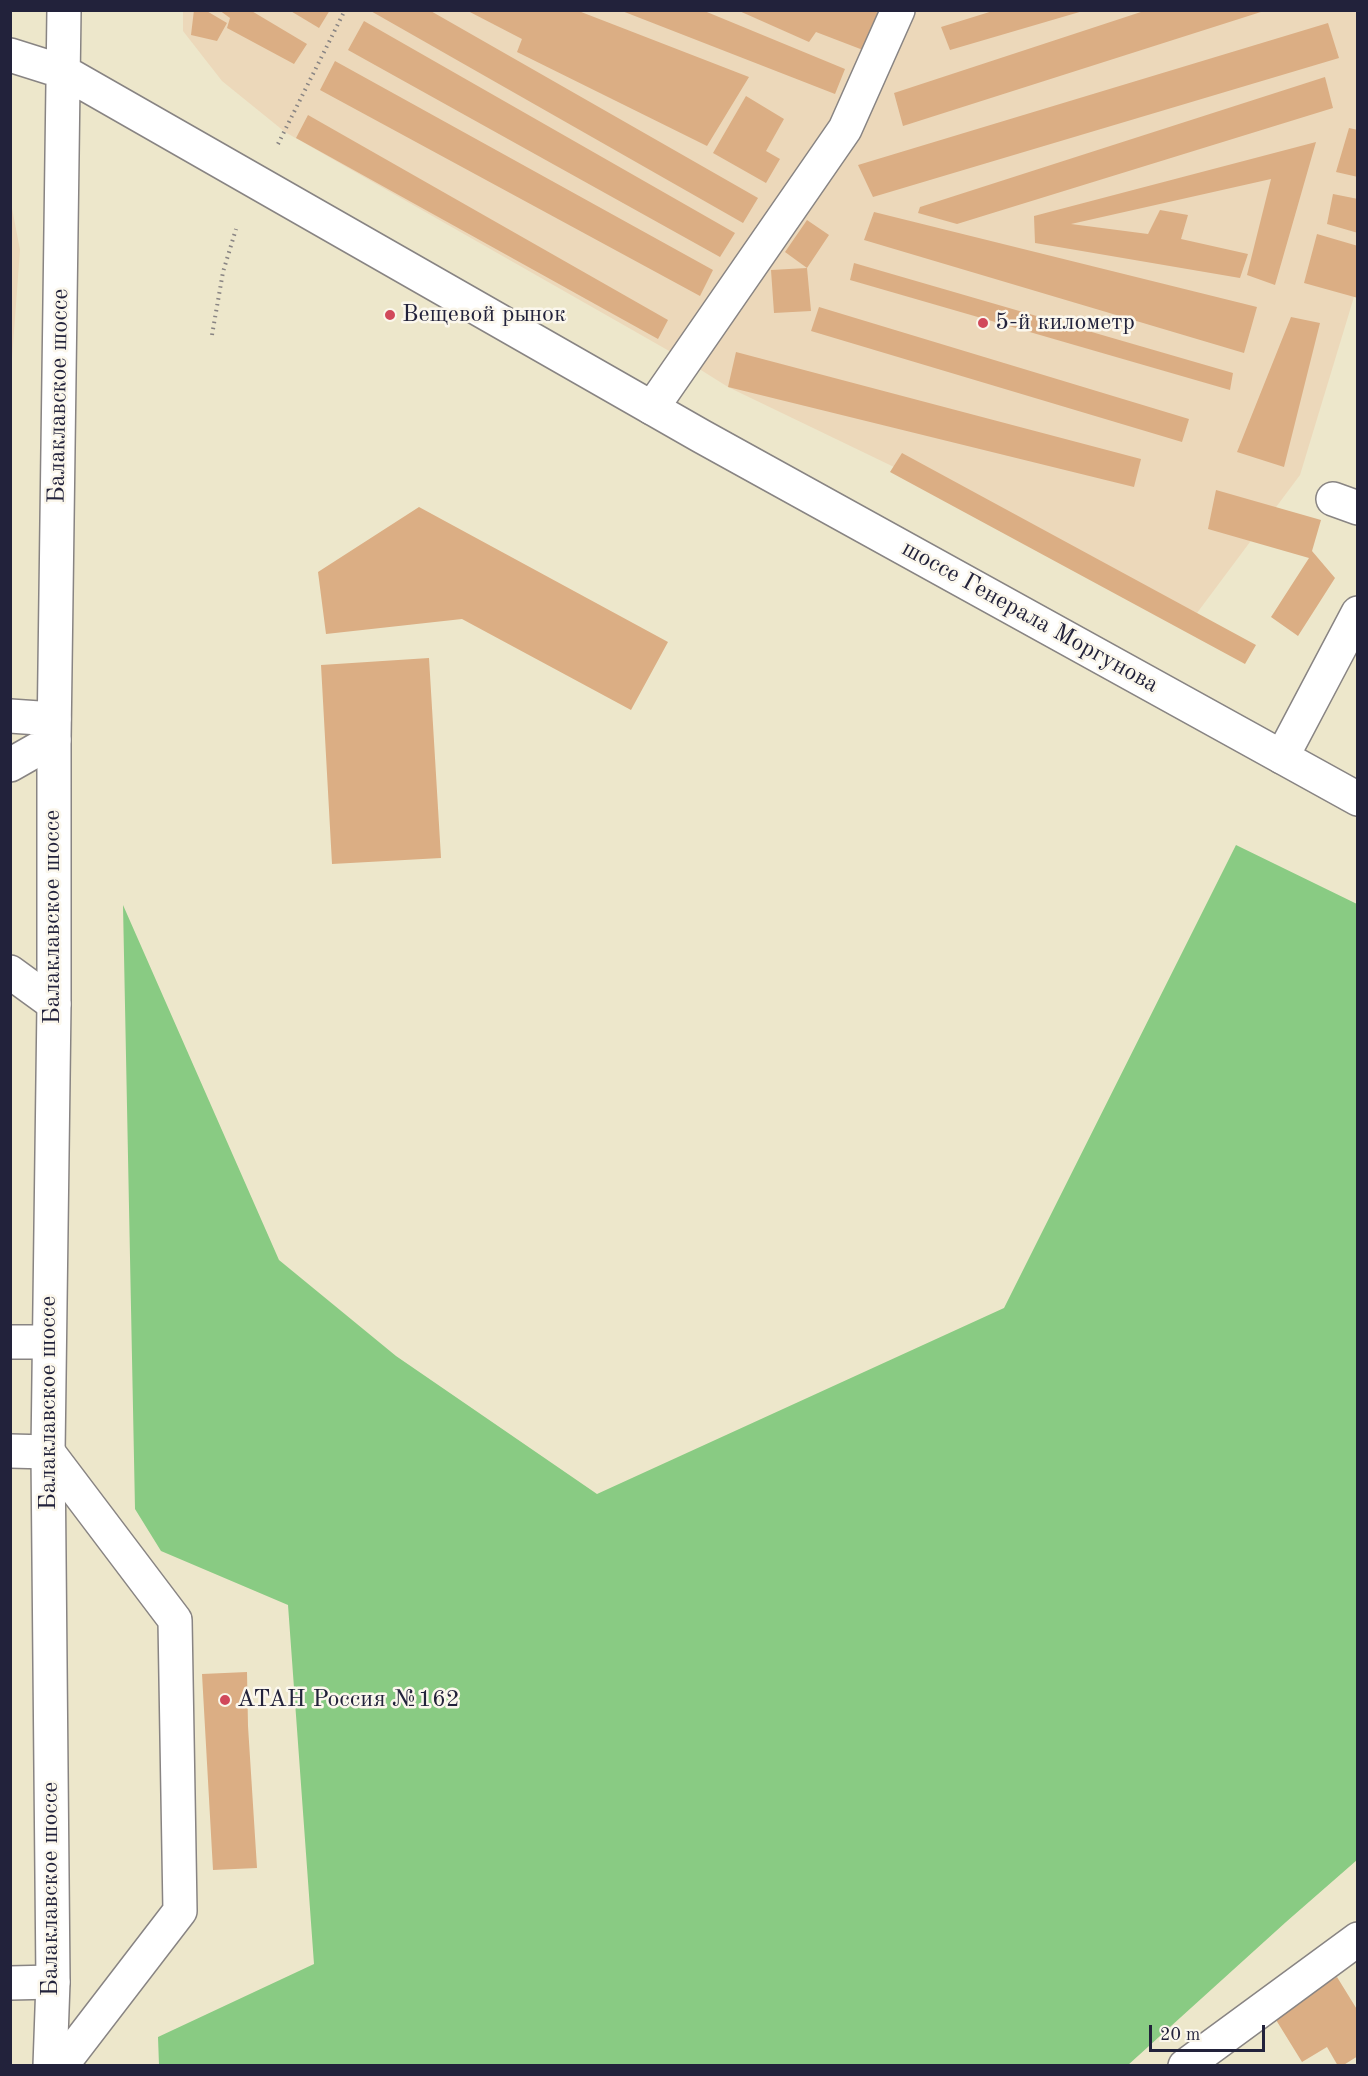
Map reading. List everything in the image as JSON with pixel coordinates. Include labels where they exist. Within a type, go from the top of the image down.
[{"type":"main road","name":"Балаклавское шоссе","points":[[50,2066],[52,1982],[48,1342],[54,1004],[54,730],[64,10]]},
{"type":"main road","points":[[652,408],[846,129],[898,10]]},
{"type":"main road","name":"шоссе Генерала Моргунова","points":[[10,55],[64,72],[652,408],[1358,799]]},
{"type":"main road","points":[[1282,757],[1358,613]]},
{"type":"main road","points":[[10,716],[54,730]]},
{"type":"main road","points":[[10,765],[54,730]]},
{"type":"main road","points":[[10,972],[54,1004]]},
{"type":"main road","points":[[10,1342],[48,1342]]},
{"type":"main road","points":[[10,1450],[48,1452],[175,1620],[180,1911],[61,2066]]},
{"type":"main road","points":[[1185,2066],[1358,1939]]},
{"type":"main road","points":[[10,1983],[52,1982]]},
{"type":"path","points":[[278,144],[345,10]]},
{"type":"path","points":[[212,335],[223,272],[236,229]]},
{"type":"shaded area","name":"5-й километр","points":[[183,11],[1357,11],[1357,287],[1300,475],[1197,613],[728,387],[685,360],[285,132],[222,81],[183,31]]},
{"type":"shaded area","points":[[11,203],[20,250],[11,372]]},
{"type":"green space","points":[[1236,845],[1357,904],[1357,1860],[1128,2065],[159,2065],[158,2037],[314,1964],[288,1605],[161,1551],[135,1509],[123,905],[279,1260],[396,1356],[597,1494],[1004,1308]]},
{"type":"building","points":[[194,10],[205,10],[227,23],[217,41],[191,35]]},
{"type":"building","points":[[219,10],[250,10],[307,44],[294,64],[227,28],[230,18]]},
{"type":"building","points":[[289,10],[330,10],[319,28]]},
{"type":"building","points":[[369,10],[429,10],[758,198],[743,223]]},
{"type":"building","points":[[466,10],[576,10],[749,77],[707,146],[517,52],[522,39]]},
{"type":"building","points":[[702,10],[845,69],[835,94],[622,11]]},
{"type":"building","points":[[737,10],[873,10],[878,13],[863,50],[816,32],[809,42]]},
{"type":"building","points":[[996,10],[1083,11],[950,50],[941,27]]},
{"type":"building","points":[[1147,10],[1264,11],[903,126],[894,93]]},
{"type":"building","points":[[364,21],[735,233],[720,257],[348,50]]},
{"type":"building","points":[[1328,23],[1339,58],[873,197],[858,165]]},
{"type":"building","points":[[335,61],[713,270],[700,296],[320,90]]},
{"type":"building","points":[[1325,77],[1333,108],[957,224],[918,213],[920,207]]},
{"type":"building","points":[[746,96],[784,119],[766,151],[780,159],[766,183],[713,153]]},
{"type":"building","points":[[308,115],[668,320],[658,339],[296,138]]},
{"type":"building","points":[[1349,128],[1358,130],[1358,177],[1336,172]]},
{"type":"building","points":[[1316,142],[1275,285],[1247,275],[1271,179],[1071,224],[1148,234],[1160,210],[1188,215],[1181,239],[1248,254],[1240,278],[1035,243],[1034,216]]},
{"type":"building","points":[[1333,194],[1358,199],[1358,233],[1327,224]]},
{"type":"building","points":[[874,212],[1257,307],[1244,353],[864,240]]},
{"type":"building","points":[[807,220],[829,235],[807,268],[785,252]]},
{"type":"building","points":[[1317,234],[1358,246],[1358,298],[1304,283]]},
{"type":"building","points":[[854,263],[1233,373],[1230,390],[850,280]]},
{"type":"building","points":[[807,268],[811,311],[774,313],[771,270]]},
{"type":"building","points":[[819,307],[1189,419],[1182,442],[811,331]]},
{"type":"building","points":[[1291,317],[1320,323],[1284,467],[1237,452]]},
{"type":"building","points":[[736,352],[1141,459],[1134,487],[728,387]]},
{"type":"building","points":[[902,453],[1256,645],[1245,664],[890,472]]},
{"type":"building","points":[[1216,490],[1321,520],[1312,551],[1335,578],[1298,636],[1271,617],[1309,558],[1208,529]]},
{"type":"building","points":[[419,507],[668,642],[631,710],[462,619],[326,634],[318,572]]},
{"type":"building","points":[[429,658],[441,858],[332,864],[321,665]]},
{"type":"building","points":[[247,1672],[257,1868],[213,1870],[202,1674]]},
{"type":"building","points":[[1337,1977],[1358,2011],[1358,2056],[1338,2066],[1327,2047],[1302,2062],[1273,2015]]},
{"type":"place","name":"Вещевой рынок","points":[[390,315]]},
{"type":"place","name":"5-й километр","points":[[983,323]]},
{"type":"place","name":"АТАН Россия №162","points":[[225,1700]]}]
